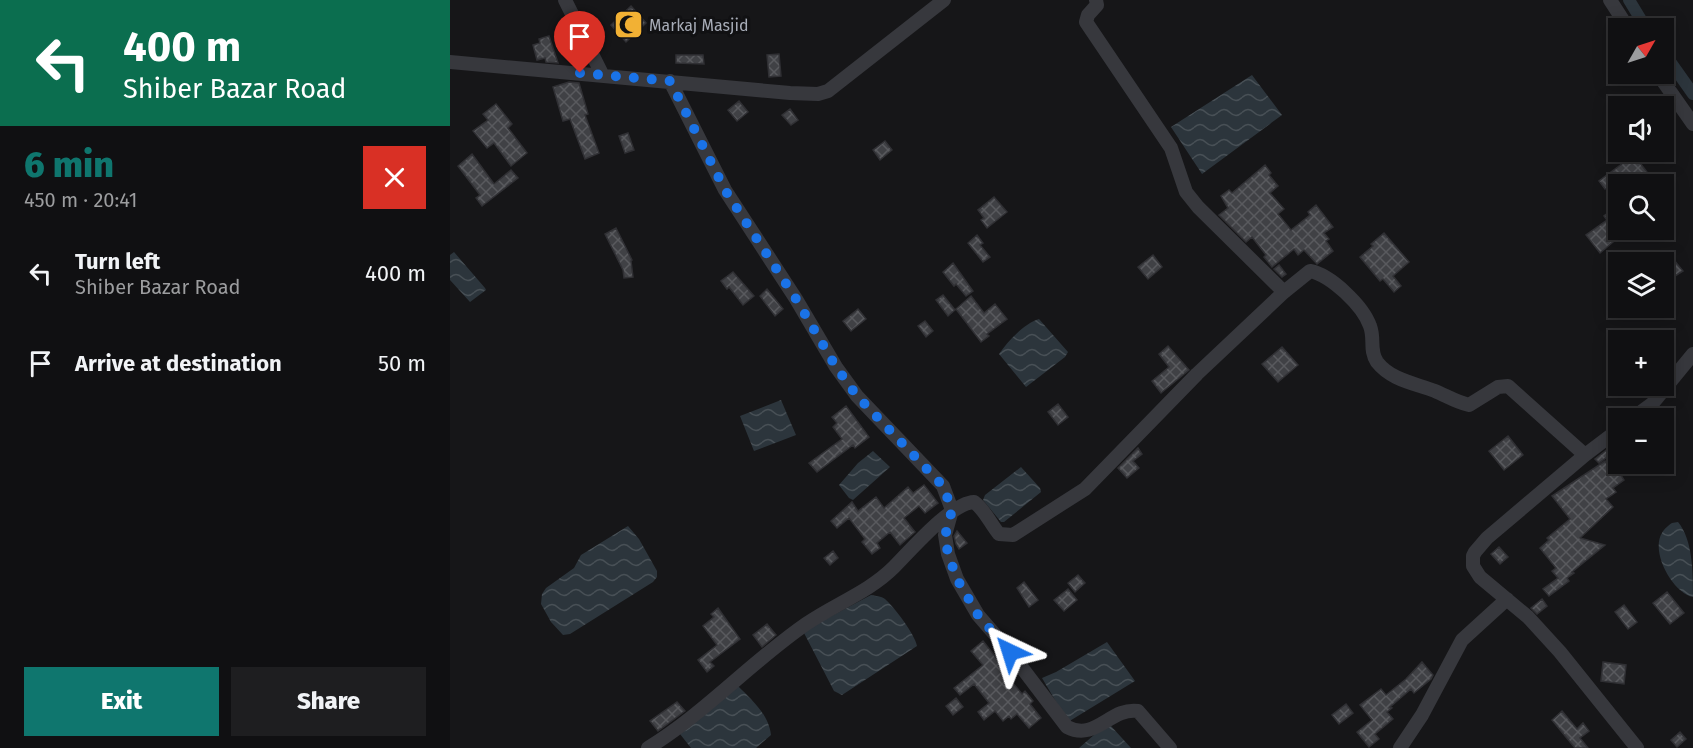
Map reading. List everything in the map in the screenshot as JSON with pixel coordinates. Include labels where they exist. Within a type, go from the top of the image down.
[{"type":"street","points":[[566,0],[602,74]]},
{"type":"street","points":[[450,62],[818,94],[828,91],[944,0]]},
{"type":"street","points":[[1096,0],[1097,5],[1088,15],[1086,22],[1171,148],[1186,192],[1198,207],[1284,292]]},
{"type":"street","points":[[1610,0],[1622,18]]},
{"type":"street","points":[[670,81],[725,190],[796,299],[836,367],[857,396],[943,486],[952,510],[945,536],[948,554],[957,579],[978,615],[1010,652],[1067,727],[1076,732],[1087,732],[1120,713],[1129,710],[1138,711],[1170,748]]},
{"type":"street","points":[[1665,84],[1693,124]]},
{"type":"street","points":[[648,748],[679,726],[806,624],[880,581],[952,510],[974,502],[999,534],[1013,536],[1085,489],[1197,374],[1284,292],[1310,271],[1319,273],[1337,286],[1360,311],[1371,327],[1372,354],[1388,373],[1437,392],[1458,403],[1469,405],[1498,387],[1508,386],[1585,455]]},
{"type":"street","points":[[1647,408],[1693,354]]},
{"type":"street","points":[[1608,438],[1487,538],[1475,552],[1473,566],[1480,577],[1528,617],[1560,652],[1637,748]]},
{"type":"street","points":[[1400,748],[1422,715],[1462,640],[1507,599]]},
{"type":"water","points":[[1252,75],[1282,115],[1202,174],[1171,127]]},
{"type":"water","points":[[454,252],[486,290],[470,302],[450,280],[450,255]]},
{"type":"water","points":[[1039,319],[1068,352],[1065,357],[1026,387],[999,354],[1017,333]]},
{"type":"water","points":[[781,400],[796,435],[754,451],[740,416]]},
{"type":"water","points":[[873,451],[890,467],[853,500],[839,485],[858,463]]},
{"type":"water","points":[[1021,467],[1041,492],[1001,522],[983,500],[985,495]]},
{"type":"water","points":[[1678,522],[1689,547],[1693,597],[1678,588],[1661,561],[1659,541],[1667,527]]},
{"type":"water","points":[[628,526],[639,539],[657,571],[657,577],[653,582],[570,634],[563,635],[551,622],[541,604],[542,594],[546,588],[574,568],[581,555]]},
{"type":"water","points":[[871,595],[885,599],[899,614],[917,646],[842,695],[834,691],[804,633]]},
{"type":"water","points":[[1107,642],[1135,681],[1068,722],[1042,678]]},
{"type":"water","points":[[738,686],[763,714],[771,735],[756,748],[691,748],[680,734]]},
{"type":"water","points":[[1111,726],[1131,748],[1079,748],[1102,728]]},
{"type":"building","points":[[631,6],[646,23],[626,42],[611,25]]},
{"type":"building","points":[[549,36],[558,63],[546,62],[545,58],[537,60],[533,45],[540,43],[539,39]]},
{"type":"building","points":[[779,54],[781,76],[769,77],[767,55]]},
{"type":"building","points":[[676,55],[703,55],[704,64],[676,63]]},
{"type":"building","points":[[569,82],[579,83],[588,114],[585,115],[599,153],[585,159],[570,119],[563,121],[553,87]]},
{"type":"building","points":[[739,101],[748,112],[737,121],[728,110]]},
{"type":"building","points":[[496,104],[512,124],[508,128],[527,153],[511,166],[494,143],[487,148],[473,131],[488,120],[483,114]]},
{"type":"building","points":[[790,109],[798,120],[791,125],[782,115]]},
{"type":"building","points":[[628,133],[634,150],[625,153],[619,136]]},
{"type":"building","points":[[885,141],[892,150],[880,160],[873,150]]},
{"type":"building","points":[[472,154],[494,184],[511,170],[518,178],[482,206],[476,198],[480,195],[458,166]]},
{"type":"building","points":[[1625,162],[1639,162],[1648,174],[1608,174]]},
{"type":"building","points":[[1265,165],[1271,173],[1269,175],[1278,186],[1270,193],[1284,209],[1278,214],[1291,230],[1310,215],[1308,212],[1316,205],[1333,227],[1324,233],[1333,251],[1317,264],[1304,250],[1298,255],[1294,249],[1272,267],[1252,237],[1246,242],[1219,215],[1228,208],[1221,196],[1229,190],[1232,193]]},
{"type":"building","points":[[1608,174],[1608,187],[1605,189],[1599,181]]},
{"type":"building","points":[[994,197],[1007,212],[987,228],[978,210]]},
{"type":"building","points":[[1608,213],[1608,240],[1614,241],[1600,253],[1586,235],[1607,220],[1604,216]]},
{"type":"building","points":[[616,228],[632,260],[633,277],[624,278],[623,270],[605,234]]},
{"type":"building","points":[[1384,233],[1409,262],[1393,276],[1401,286],[1394,292],[1383,279],[1380,281],[1360,257]]},
{"type":"building","points":[[977,235],[983,243],[980,245],[990,257],[983,262],[968,243]]},
{"type":"building","points":[[1153,255],[1162,267],[1148,279],[1138,267]]},
{"type":"building","points":[[1674,260],[1683,271],[1674,277]]},
{"type":"building","points":[[953,263],[973,291],[966,296],[943,272]]},
{"type":"building","points":[[1279,265],[1286,274],[1282,277],[1274,269]]},
{"type":"building","points":[[733,272],[754,296],[743,305],[729,287],[727,289],[721,281]]},
{"type":"building","points":[[767,289],[783,309],[775,316],[760,296]]},
{"type":"building","points":[[943,295],[955,310],[948,316],[936,300]]},
{"type":"building","points":[[971,296],[984,313],[995,304],[1007,319],[987,334],[989,336],[981,342],[956,309]]},
{"type":"building","points":[[858,309],[866,319],[851,331],[843,321]]},
{"type":"building","points":[[925,321],[933,331],[926,337],[918,326]]},
{"type":"building","points":[[1168,346],[1189,370],[1161,393],[1152,381],[1169,367],[1159,354]]},
{"type":"building","points":[[1282,347],[1298,365],[1278,382],[1262,364]]},
{"type":"building","points":[[1058,404],[1068,417],[1058,425],[1048,412]]},
{"type":"building","points":[[846,406],[869,437],[855,448],[853,445],[817,472],[809,463],[842,439],[833,427],[837,423],[832,417]]},
{"type":"building","points":[[1508,436],[1523,455],[1504,470],[1489,451]]},
{"type":"building","points":[[1138,448],[1142,454],[1133,461],[1139,468],[1127,478],[1118,468]]},
{"type":"building","points":[[1608,449],[1608,456],[1599,463],[1595,459]]},
{"type":"building","points":[[1605,461],[1608,465],[1608,474],[1620,474],[1624,480],[1613,488],[1616,492],[1606,499],[1613,507],[1580,538],[1605,545],[1572,572],[1574,573],[1567,578],[1569,581],[1549,596],[1543,589],[1558,578],[1552,571],[1556,568],[1540,548],[1549,540],[1547,538],[1570,519],[1552,496]]},
{"type":"building","points":[[924,485],[938,503],[925,513],[919,506],[904,518],[915,532],[900,545],[890,532],[877,543],[880,548],[872,554],[862,542],[865,539],[849,518],[837,528],[831,521],[852,502],[858,511],[876,497],[884,508],[908,487],[913,493]]},
{"type":"building","points":[[957,531],[967,543],[959,549],[954,536]]},
{"type":"building","points":[[1499,547],[1508,557],[1500,564],[1491,554]]},
{"type":"building","points":[[833,551],[838,558],[830,565],[824,558]]},
{"type":"building","points":[[1078,575],[1085,583],[1075,592],[1068,583]]},
{"type":"building","points":[[1024,582],[1038,600],[1029,607],[1017,588]]},
{"type":"building","points":[[1068,589],[1077,600],[1064,611],[1054,600]]},
{"type":"building","points":[[1667,592],[1684,613],[1670,624],[1653,603]]},
{"type":"building","points":[[1542,599],[1547,606],[1537,614],[1531,608]]},
{"type":"building","points":[[1624,605],[1637,622],[1628,629],[1615,612]]},
{"type":"building","points":[[718,608],[740,639],[710,662],[714,666],[707,672],[698,660],[717,645],[703,626],[714,617],[711,614]]},
{"type":"building","points":[[767,624],[776,635],[762,647],[753,635]]},
{"type":"building","points":[[983,641],[1022,694],[1025,691],[1033,701],[1030,704],[1041,718],[1029,728],[1017,714],[1003,721],[995,711],[984,720],[978,712],[989,703],[974,684],[960,695],[954,688],[983,665],[971,651]]},
{"type":"building","points":[[1422,662],[1433,675],[1431,679],[1414,693],[1411,689],[1390,707],[1392,708],[1387,712],[1393,719],[1375,734],[1379,739],[1369,747],[1357,732],[1372,720],[1360,705],[1381,689],[1386,695]]},
{"type":"building","points":[[1603,662],[1626,665],[1624,684],[1601,681]]},
{"type":"building","points":[[956,698],[963,707],[953,715],[946,706]]},
{"type":"building","points":[[677,702],[685,711],[658,731],[650,721]]},
{"type":"building","points":[[1346,704],[1353,713],[1339,724],[1332,715]]},
{"type":"building","points":[[1562,711],[1577,729],[1583,723],[1589,731],[1580,738],[1588,748],[1575,748],[1552,720]]},
{"type":"building","points":[[1680,732],[1686,739],[1677,747],[1671,740]]},
{"type":"waterway","points":[[1629,0],[1640,18]]},
{"type":"waterway","points":[[1674,67],[1693,94]]},
{"type":"place","name":"Markaj Masjid","points":[[628,25]]},
{"type":"route","points":[[580,73],[670,81],[725,190],[796,299],[836,367],[857,396],[943,486],[952,510],[945,536],[948,554],[957,579],[978,615],[1010,652]]}]
